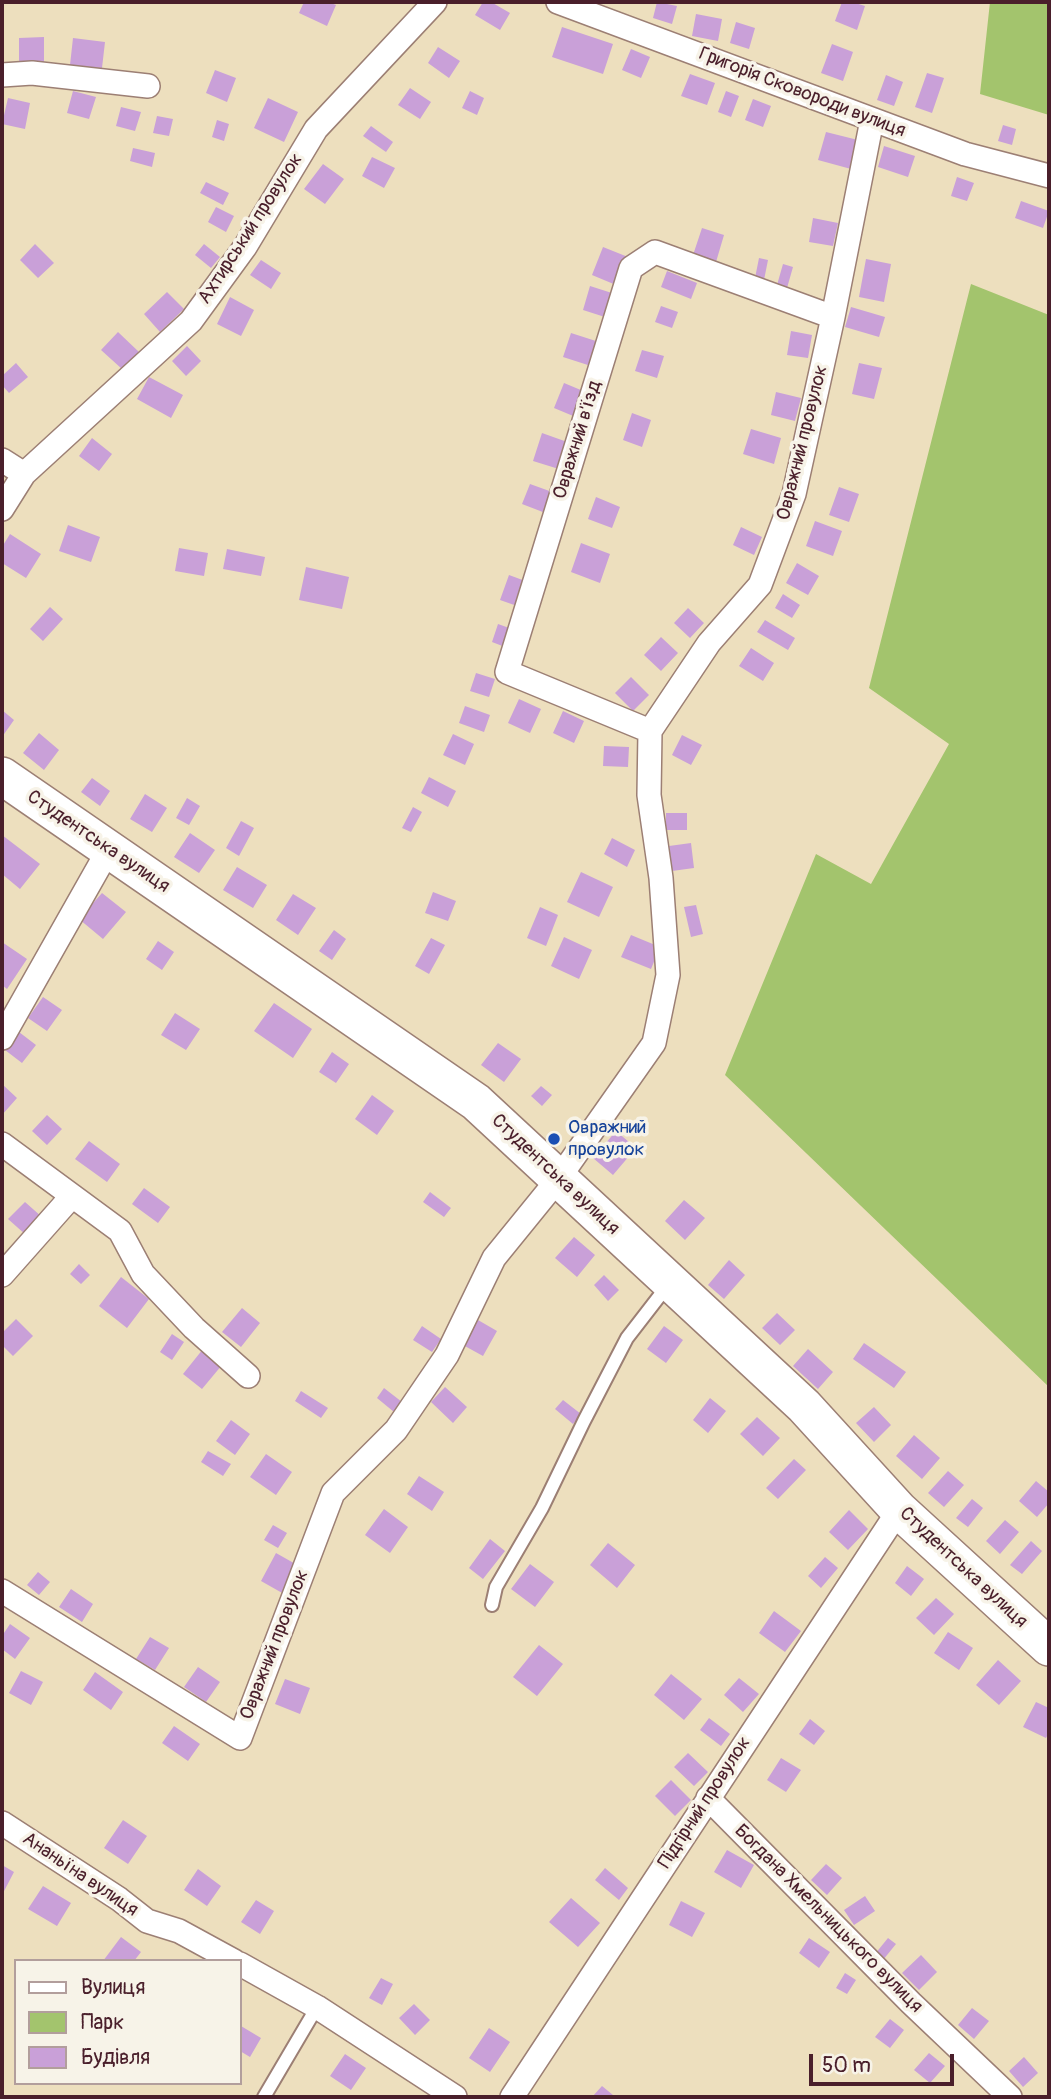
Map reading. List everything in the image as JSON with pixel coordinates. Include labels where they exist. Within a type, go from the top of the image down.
[{"type":"main road","name":"Студентська вулиця","points":[[2,776],[476,1102],[804,1406],[899,1510],[1049,1647]]},
{"type":"street","name":"Ахтирський провулок","points":[[2,509],[24,474],[191,321],[245,247],[316,129],[435,2]]},
{"type":"street","name":"Григорія Сковороди вулиця","points":[[558,2],[965,154],[1049,176]]},
{"type":"street","points":[[2,75],[32,73],[148,86]]},
{"type":"street","name":"Овражний провулок","points":[[2,1591],[240,1738],[333,1493],[396,1430],[447,1355],[495,1258],[559,1178],[653,1043],[668,975],[661,878],[649,795],[650,731],[709,643],[760,585],[794,494],[872,120]]},
{"type":"street","name":"Овражний в'їзд","points":[[650,731],[507,672],[631,268],[655,252],[833,317]]},
{"type":"street","points":[[2,460],[24,474]]},
{"type":"street","points":[[2,1038],[109,849]]},
{"type":"street","points":[[2,1144],[120,1231],[143,1274],[194,1328],[248,1376]]},
{"type":"street","points":[[2,1275],[72,1196]]},
{"type":"street","name":"Підгірний провулок","points":[[512,2097],[899,1510]]},
{"type":"street","name":"Богдана Хмельницького вулиця","points":[[708,1798],[911,2003],[1010,2097]]},
{"type":"street","name":"Ананьїна вулиця","points":[[2,1824],[119,1899],[147,1921],[179,1931],[230,1959]]},
{"type":"street","points":[[242,1965],[317,2007],[455,2097]]},
{"type":"lane","points":[[492,1605],[496,1587],[542,1508],[627,1338],[670,1282]]},
{"type":"lane","points":[[264,2097],[317,2007]]},
{"type":"green space","points":[[990,2],[1049,2],[1049,115],[980,94]]},
{"type":"green space","points":[[971,284],[1049,315],[1049,1387],[725,1075],[816,854],[871,884],[949,744],[869,688]]},
{"type":"building","points":[[304,2],[328,2],[336,5],[327,26],[299,13]]},
{"type":"building","points":[[483,2],[491,2],[510,13],[500,30],[475,15]]},
{"type":"building","points":[[657,2],[677,6],[672,24],[653,18]]},
{"type":"building","points":[[842,2],[865,6],[857,30],[835,21]]},
{"type":"building","points":[[696,14],[722,19],[718,41],[692,36]]},
{"type":"building","points":[[736,22],[755,28],[749,49],[730,43]]},
{"type":"building","points":[[562,27],[613,44],[603,74],[552,57]]},
{"type":"building","points":[[44,37],[44,65],[19,65],[19,38]]},
{"type":"building","points":[[73,38],[105,42],[102,68],[70,65]]},
{"type":"building","points":[[832,44],[853,52],[843,81],[821,73]]},
{"type":"building","points":[[438,47],[460,61],[449,78],[428,63]]},
{"type":"building","points":[[631,49],[650,57],[641,78],[622,70]]},
{"type":"building","points":[[215,70],[236,78],[227,102],[206,93]]},
{"type":"building","points":[[927,73],[944,78],[932,113],[915,107]]},
{"type":"building","points":[[690,74],[715,83],[707,105],[681,96]]},
{"type":"building","points":[[886,75],[903,82],[894,106],[877,100]]},
{"type":"building","points":[[410,88],[431,102],[420,119],[398,105]]},
{"type":"building","points":[[73,91],[96,97],[89,119],[67,113]]},
{"type":"building","points":[[470,91],[484,98],[477,115],[462,108]]},
{"type":"building","points":[[726,91],[739,96],[731,117],[718,112]]},
{"type":"building","points":[[8,98],[30,103],[25,129],[2,124]]},
{"type":"building","points":[[268,98],[298,112],[284,142],[254,128]]},
{"type":"building","points":[[753,99],[771,106],[763,127],[745,120]]},
{"type":"building","points":[[121,107],[141,112],[135,131],[116,126]]},
{"type":"building","points":[[157,116],[173,119],[169,136],[153,133]]},
{"type":"building","points":[[217,120],[229,124],[224,141],[212,137]]},
{"type":"building","points":[[1003,125],[1016,129],[1012,145],[998,141]]},
{"type":"building","points":[[371,126],[393,142],[386,152],[363,136]]},
{"type":"building","points":[[826,132],[858,140],[851,169],[818,160]]},
{"type":"building","points":[[884,146],[915,156],[908,177],[878,167]]},
{"type":"building","points":[[133,148],[155,153],[152,167],[130,161]]},
{"type":"building","points":[[372,157],[395,168],[384,188],[362,176]]},
{"type":"building","points":[[323,164],[344,179],[325,204],[304,189]]},
{"type":"building","points":[[957,177],[974,183],[967,201],[951,196]]},
{"type":"building","points":[[206,182],[229,193],[223,205],[200,193]]},
{"type":"building","points":[[1021,201],[1049,211],[1043,228],[1015,218]]},
{"type":"building","points":[[216,207],[234,216],[226,232],[208,222]]},
{"type":"building","points":[[813,218],[838,223],[833,246],[809,242]]},
{"type":"building","points":[[702,228],[724,235],[716,262],[693,255]]},
{"type":"building","points":[[35,244],[54,263],[38,278],[20,260]]},
{"type":"building","points":[[204,244],[220,257],[211,268],[195,255]]},
{"type":"building","points":[[603,247],[628,257],[616,285],[592,275]]},
{"type":"building","points":[[759,258],[768,260],[763,285],[754,283]]},
{"type":"building","points":[[866,259],[891,264],[884,302],[859,297]]},
{"type":"building","points":[[261,260],[281,273],[271,289],[250,275]]},
{"type":"building","points":[[783,264],[793,267],[787,288],[777,285]]},
{"type":"building","points":[[667,271],[697,283],[691,299],[661,287]]},
{"type":"building","points":[[590,286],[615,294],[608,318],[583,310]]},
{"type":"building","points":[[167,292],[184,309],[160,332],[144,314]]},
{"type":"building","points":[[230,297],[254,310],[241,336],[217,324]]},
{"type":"building","points":[[661,306],[678,312],[672,328],[655,322]]},
{"type":"building","points":[[851,307],[885,317],[879,337],[845,327]]},
{"type":"building","points":[[791,331],[812,335],[808,358],[787,355]]},
{"type":"building","points":[[118,332],[139,352],[122,369],[101,350]]},
{"type":"building","points":[[571,333],[599,342],[591,366],[563,357]]},
{"type":"building","points":[[187,346],[201,361],[186,376],[172,361]]},
{"type":"building","points":[[642,350],[664,356],[657,378],[635,371]]},
{"type":"building","points":[[16,363],[28,377],[9,393],[2,385],[2,376]]},
{"type":"building","points":[[859,363],[882,368],[874,399],[852,394]]},
{"type":"building","points":[[149,377],[183,395],[171,418],[137,399]]},
{"type":"building","points":[[564,383],[588,393],[578,418],[554,408]]},
{"type":"building","points":[[776,392],[801,398],[795,421],[771,415]]},
{"type":"building","points":[[632,413],[651,420],[642,447],[623,440]]},
{"type":"building","points":[[751,429],[781,438],[774,464],[743,454]]},
{"type":"building","points":[[542,433],[570,443],[562,470],[533,461]]},
{"type":"building","points":[[92,438],[112,454],[99,471],[79,456]]},
{"type":"building","points":[[530,484],[555,493],[548,514],[522,504]]},
{"type":"building","points":[[839,487],[859,494],[849,522],[829,515]]},
{"type":"building","points":[[596,497],[620,507],[612,528],[588,519]]},
{"type":"building","points":[[815,521],[842,531],[833,556],[806,546]]},
{"type":"building","points":[[68,525],[100,537],[91,562],[59,551]]},
{"type":"building","points":[[741,527],[762,537],[754,555],[733,545]]},
{"type":"building","points":[[10,534],[41,554],[26,578],[2,563],[2,547]]},
{"type":"building","points":[[581,543],[610,554],[600,583],[571,572]]},
{"type":"building","points":[[179,548],[208,553],[204,576],[175,571]]},
{"type":"building","points":[[227,549],[265,557],[261,576],[223,569]]},
{"type":"building","points":[[797,563],[819,576],[808,595],[786,583]]},
{"type":"building","points":[[306,567],[349,577],[342,609],[299,600]]},
{"type":"building","points":[[509,575],[528,582],[520,607],[500,600]]},
{"type":"building","points":[[783,594],[800,605],[792,618],[775,608]]},
{"type":"building","points":[[50,607],[63,619],[43,641],[30,629]]},
{"type":"building","points":[[688,608],[704,623],[690,638],[674,623]]},
{"type":"building","points":[[765,620],[795,638],[788,650],[757,632]]},
{"type":"building","points":[[498,624],[512,629],[505,647],[492,642]]},
{"type":"building","points":[[661,637],[678,653],[661,671],[644,655]]},
{"type":"building","points":[[751,648],[774,663],[763,681],[739,666]]},
{"type":"building","points":[[476,673],[495,679],[489,697],[470,691]]},
{"type":"building","points":[[631,677],[649,695],[633,711],[615,693]]},
{"type":"building","points":[[519,699],[541,709],[530,733],[508,723]]},
{"type":"building","points":[[465,706],[490,715],[484,732],[459,723]]},
{"type":"building","points":[[2,710],[14,720],[2,737]]},
{"type":"building","points":[[563,711],[584,721],[574,743],[553,733]]},
{"type":"building","points":[[39,733],[59,750],[44,770],[23,753]]},
{"type":"building","points":[[453,734],[474,744],[465,765],[443,755]]},
{"type":"building","points":[[682,735],[702,745],[691,765],[672,755]]},
{"type":"building","points":[[604,746],[629,747],[628,767],[603,766]]},
{"type":"building","points":[[429,777],[456,791],[448,807],[421,793]]},
{"type":"building","points":[[92,778],[110,791],[100,806],[81,792]]},
{"type":"building","points":[[145,794],[167,808],[152,832],[130,819]]},
{"type":"building","points":[[187,798],[200,806],[189,825],[176,818]]},
{"type":"building","points":[[413,807],[422,812],[411,832],[402,828]]},
{"type":"building","points":[[666,813],[687,813],[687,830],[666,830]]},
{"type":"building","points":[[241,821],[254,828],[239,856],[226,848]]},
{"type":"building","points":[[190,833],[215,850],[199,873],[174,857]]},
{"type":"building","points":[[2,835],[40,864],[20,889],[2,874]]},
{"type":"building","points":[[612,838],[635,850],[627,867],[604,854]]},
{"type":"building","points":[[691,843],[694,868],[672,871],[669,846]]},
{"type":"building","points":[[237,867],[267,885],[253,908],[223,890]]},
{"type":"building","points":[[581,872],[613,887],[599,917],[567,902]]},
{"type":"building","points":[[433,892],[456,901],[448,921],[425,913]]},
{"type":"building","points":[[102,893],[126,912],[103,939],[79,919]]},
{"type":"building","points":[[293,894],[316,908],[298,935],[276,920]]},
{"type":"building","points":[[696,905],[703,934],[691,937],[684,907]]},
{"type":"building","points":[[540,907],[558,915],[546,946],[527,938]]},
{"type":"building","points":[[334,930],[346,939],[332,960],[319,951]]},
{"type":"building","points":[[631,935],[660,947],[651,969],[621,957]]},
{"type":"building","points":[[564,937],[592,950],[579,979],[551,966]]},
{"type":"building","points":[[431,938],[445,945],[429,974],[415,966]]},
{"type":"building","points":[[158,941],[174,952],[162,970],[146,959]]},
{"type":"building","points":[[2,942],[27,959],[7,989],[2,985]]},
{"type":"building","points":[[43,997],[62,1010],[47,1031],[28,1018]]},
{"type":"building","points":[[274,1003],[312,1029],[293,1058],[254,1031]]},
{"type":"building","points":[[175,1013],[200,1029],[186,1050],[161,1035]]},
{"type":"building","points":[[19,1032],[36,1045],[22,1063],[5,1050]]},
{"type":"building","points":[[498,1043],[521,1059],[504,1082],[481,1065]]},
{"type":"building","points":[[332,1052],[349,1064],[336,1083],[319,1072]]},
{"type":"building","points":[[2,1084],[17,1098],[2,1115]]},
{"type":"building","points":[[541,1086],[552,1095],[542,1106],[531,1096]]},
{"type":"building","points":[[372,1095],[394,1111],[377,1135],[355,1119]]},
{"type":"building","points":[[47,1115],[62,1129],[47,1145],[32,1131]]},
{"type":"building","points":[[616,1131],[636,1148],[613,1175],[593,1158]]},
{"type":"building","points":[[89,1141],[120,1164],[107,1182],[75,1159]]},
{"type":"building","points":[[144,1188],[170,1207],[158,1223],[132,1204]]},
{"type":"building","points":[[430,1192],[451,1208],[444,1217],[423,1202]]},
{"type":"building","points":[[684,1200],[705,1218],[685,1240],[665,1221]]},
{"type":"building","points":[[25,1202],[42,1217],[26,1235],[8,1219]]},
{"type":"building","points":[[574,1237],[595,1255],[577,1277],[555,1258]]},
{"type":"building","points":[[729,1260],[745,1275],[724,1299],[708,1285]]},
{"type":"building","points":[[79,1264],[90,1275],[81,1284],[70,1274]]},
{"type":"building","points":[[604,1275],[619,1290],[608,1301],[594,1285]]},
{"type":"building","points":[[121,1277],[149,1299],[127,1328],[99,1306]]},
{"type":"building","points":[[242,1308],[260,1323],[241,1347],[222,1332]]},
{"type":"building","points":[[777,1313],[795,1330],[780,1345],[762,1328]]},
{"type":"building","points":[[16,1319],[33,1336],[13,1356],[2,1345],[2,1333]]},
{"type":"building","points":[[478,1320],[497,1331],[483,1356],[463,1345]]},
{"type":"building","points":[[422,1326],[441,1339],[432,1352],[413,1340]]},
{"type":"building","points":[[664,1326],[683,1340],[666,1363],[647,1349]]},
{"type":"building","points":[[172,1334],[184,1342],[172,1360],[160,1352]]},
{"type":"building","points":[[864,1343],[906,1372],[894,1388],[853,1359]]},
{"type":"building","points":[[203,1349],[222,1365],[202,1389],[183,1374]]},
{"type":"building","points":[[808,1349],[833,1372],[818,1389],[793,1366]]},
{"type":"building","points":[[445,1387],[467,1407],[453,1423],[431,1402]]},
{"type":"building","points":[[384,1388],[402,1402],[394,1412],[377,1398]]},
{"type":"building","points":[[301,1391],[328,1408],[321,1418],[295,1401]]},
{"type":"building","points":[[710,1398],[726,1411],[708,1433],[693,1420]]},
{"type":"building","points":[[563,1400],[581,1414],[573,1424],[555,1409]]},
{"type":"building","points":[[874,1407],[891,1425],[874,1442],[856,1423]]},
{"type":"building","points":[[757,1417],[780,1438],[763,1456],[740,1434]]},
{"type":"building","points":[[231,1420],[250,1434],[235,1455],[216,1441]]},
{"type":"building","points":[[914,1435],[940,1458],[922,1479],[896,1456]]},
{"type":"building","points":[[208,1451],[231,1464],[223,1476],[201,1462]]},
{"type":"building","points":[[266,1454],[292,1472],[276,1495],[250,1477]]},
{"type":"building","points":[[794,1459],[806,1470],[778,1499],[766,1488]]},
{"type":"building","points":[[948,1471],[964,1485],[944,1507],[928,1493]]},
{"type":"building","points":[[419,1476],[444,1492],[432,1511],[407,1494]]},
{"type":"building","points":[[1036,1481],[1049,1492],[1049,1503],[1037,1517],[1019,1501]]},
{"type":"building","points":[[972,1499],[983,1508],[968,1527],[956,1518]]},
{"type":"building","points":[[384,1509],[408,1527],[390,1553],[365,1535]]},
{"type":"building","points":[[849,1510],[868,1529],[848,1550],[829,1532]]},
{"type":"building","points":[[1005,1520],[1019,1532],[1000,1554],[986,1541]]},
{"type":"building","points":[[273,1525],[287,1533],[278,1548],[264,1540]]},
{"type":"building","points":[[490,1539],[505,1551],[483,1579],[469,1568]]},
{"type":"building","points":[[1031,1541],[1042,1551],[1022,1574],[1010,1565]]},
{"type":"building","points":[[608,1543],[635,1565],[617,1588],[590,1565]]},
{"type":"building","points":[[276,1553],[299,1566],[284,1594],[261,1581]]},
{"type":"building","points":[[825,1557],[838,1568],[821,1588],[808,1576]]},
{"type":"building","points":[[530,1564],[554,1582],[535,1607],[511,1589]]},
{"type":"building","points":[[907,1566],[924,1579],[911,1596],[895,1583]]},
{"type":"building","points":[[38,1572],[50,1582],[39,1595],[27,1585]]},
{"type":"building","points":[[71,1589],[93,1604],[82,1622],[59,1607]]},
{"type":"building","points":[[936,1598],[954,1614],[934,1635],[916,1618]]},
{"type":"building","points":[[774,1611],[801,1631],[785,1652],[759,1633]]},
{"type":"building","points":[[10,1624],[30,1638],[15,1659],[2,1649],[2,1636]]},
{"type":"building","points":[[948,1632],[973,1648],[959,1670],[934,1653]]},
{"type":"building","points":[[150,1637],[169,1648],[155,1670],[136,1659]]},
{"type":"building","points":[[539,1645],[563,1664],[537,1696],[513,1677]]},
{"type":"building","points":[[998,1660],[1021,1681],[999,1705],[976,1685]]},
{"type":"building","points":[[198,1667],[220,1682],[206,1702],[184,1687]]},
{"type":"building","points":[[21,1671],[43,1682],[31,1705],[9,1693]]},
{"type":"building","points":[[95,1672],[123,1692],[111,1710],[83,1690]]},
{"type":"building","points":[[671,1674],[702,1699],[684,1720],[654,1695]]},
{"type":"building","points":[[739,1678],[759,1694],[743,1712],[724,1695]]},
{"type":"building","points":[[285,1679],[310,1688],[300,1714],[275,1704]]},
{"type":"building","points":[[1036,1702],[1049,1708],[1049,1732],[1046,1738],[1023,1727]]},
{"type":"building","points":[[709,1718],[730,1734],[721,1746],[700,1730]]},
{"type":"building","points":[[810,1719],[825,1731],[814,1745],[799,1734]]},
{"type":"building","points":[[174,1726],[200,1744],[188,1761],[162,1743]]},
{"type":"building","points":[[688,1753],[708,1772],[694,1786],[674,1767]]},
{"type":"building","points":[[781,1758],[801,1770],[786,1792],[767,1780]]},
{"type":"building","points":[[671,1780],[691,1800],[675,1816],[655,1796]]},
{"type":"building","points":[[123,1820],[147,1836],[128,1864],[104,1848]]},
{"type":"building","points":[[727,1850],[754,1865],[741,1888],[714,1872]]},
{"type":"building","points":[[826,1864],[842,1878],[827,1895],[811,1880]]},
{"type":"building","points":[[2,1865],[14,1872],[2,1895]]},
{"type":"building","points":[[605,1868],[628,1888],[619,1900],[595,1880]]},
{"type":"building","points":[[198,1869],[221,1886],[207,1906],[184,1890]]},
{"type":"building","points":[[43,1886],[71,1903],[57,1926],[28,1909]]},
{"type":"building","points":[[865,1896],[875,1911],[854,1925],[844,1910]]},
{"type":"building","points":[[571,1898],[600,1923],[578,1947],[549,1922]]},
{"type":"building","points":[[256,1900],[274,1911],[260,1934],[241,1922]]},
{"type":"building","points":[[681,1901],[705,1913],[692,1937],[669,1925]]},
{"type":"building","points":[[121,1937],[141,1952],[136,1959],[104,1959]]},
{"type":"building","points":[[809,1938],[830,1952],[819,1968],[799,1953]]},
{"type":"building","points":[[888,1938],[896,1944],[883,1960],[875,1954]]},
{"type":"building","points":[[921,1955],[937,1972],[919,1990],[902,1973]]},
{"type":"building","points":[[845,1973],[856,1980],[847,1994],[836,1988]]},
{"type":"building","points":[[381,1978],[393,1984],[382,2005],[369,1998]]},
{"type":"building","points":[[414,2004],[430,2020],[415,2035],[399,2018]]},
{"type":"building","points":[[972,2008],[989,2021],[974,2039],[958,2025]]},
{"type":"building","points":[[890,2019],[904,2030],[890,2048],[875,2037]]},
{"type":"building","points":[[242,2027],[261,2038],[250,2057],[242,2052]]},
{"type":"building","points":[[489,2028],[510,2042],[490,2072],[469,2058]]},
{"type":"building","points":[[929,2053],[945,2066],[930,2083],[914,2070]]},
{"type":"building","points":[[345,2054],[366,2068],[351,2090],[330,2076]]},
{"type":"building","points":[[1024,2057],[1038,2073],[1023,2087],[1009,2071]]},
{"type":"building","points":[[602,2086],[613,2095],[592,2097]]},
{"type":"place","name":"Овражний провулок","points":[[554,1139]]}]
